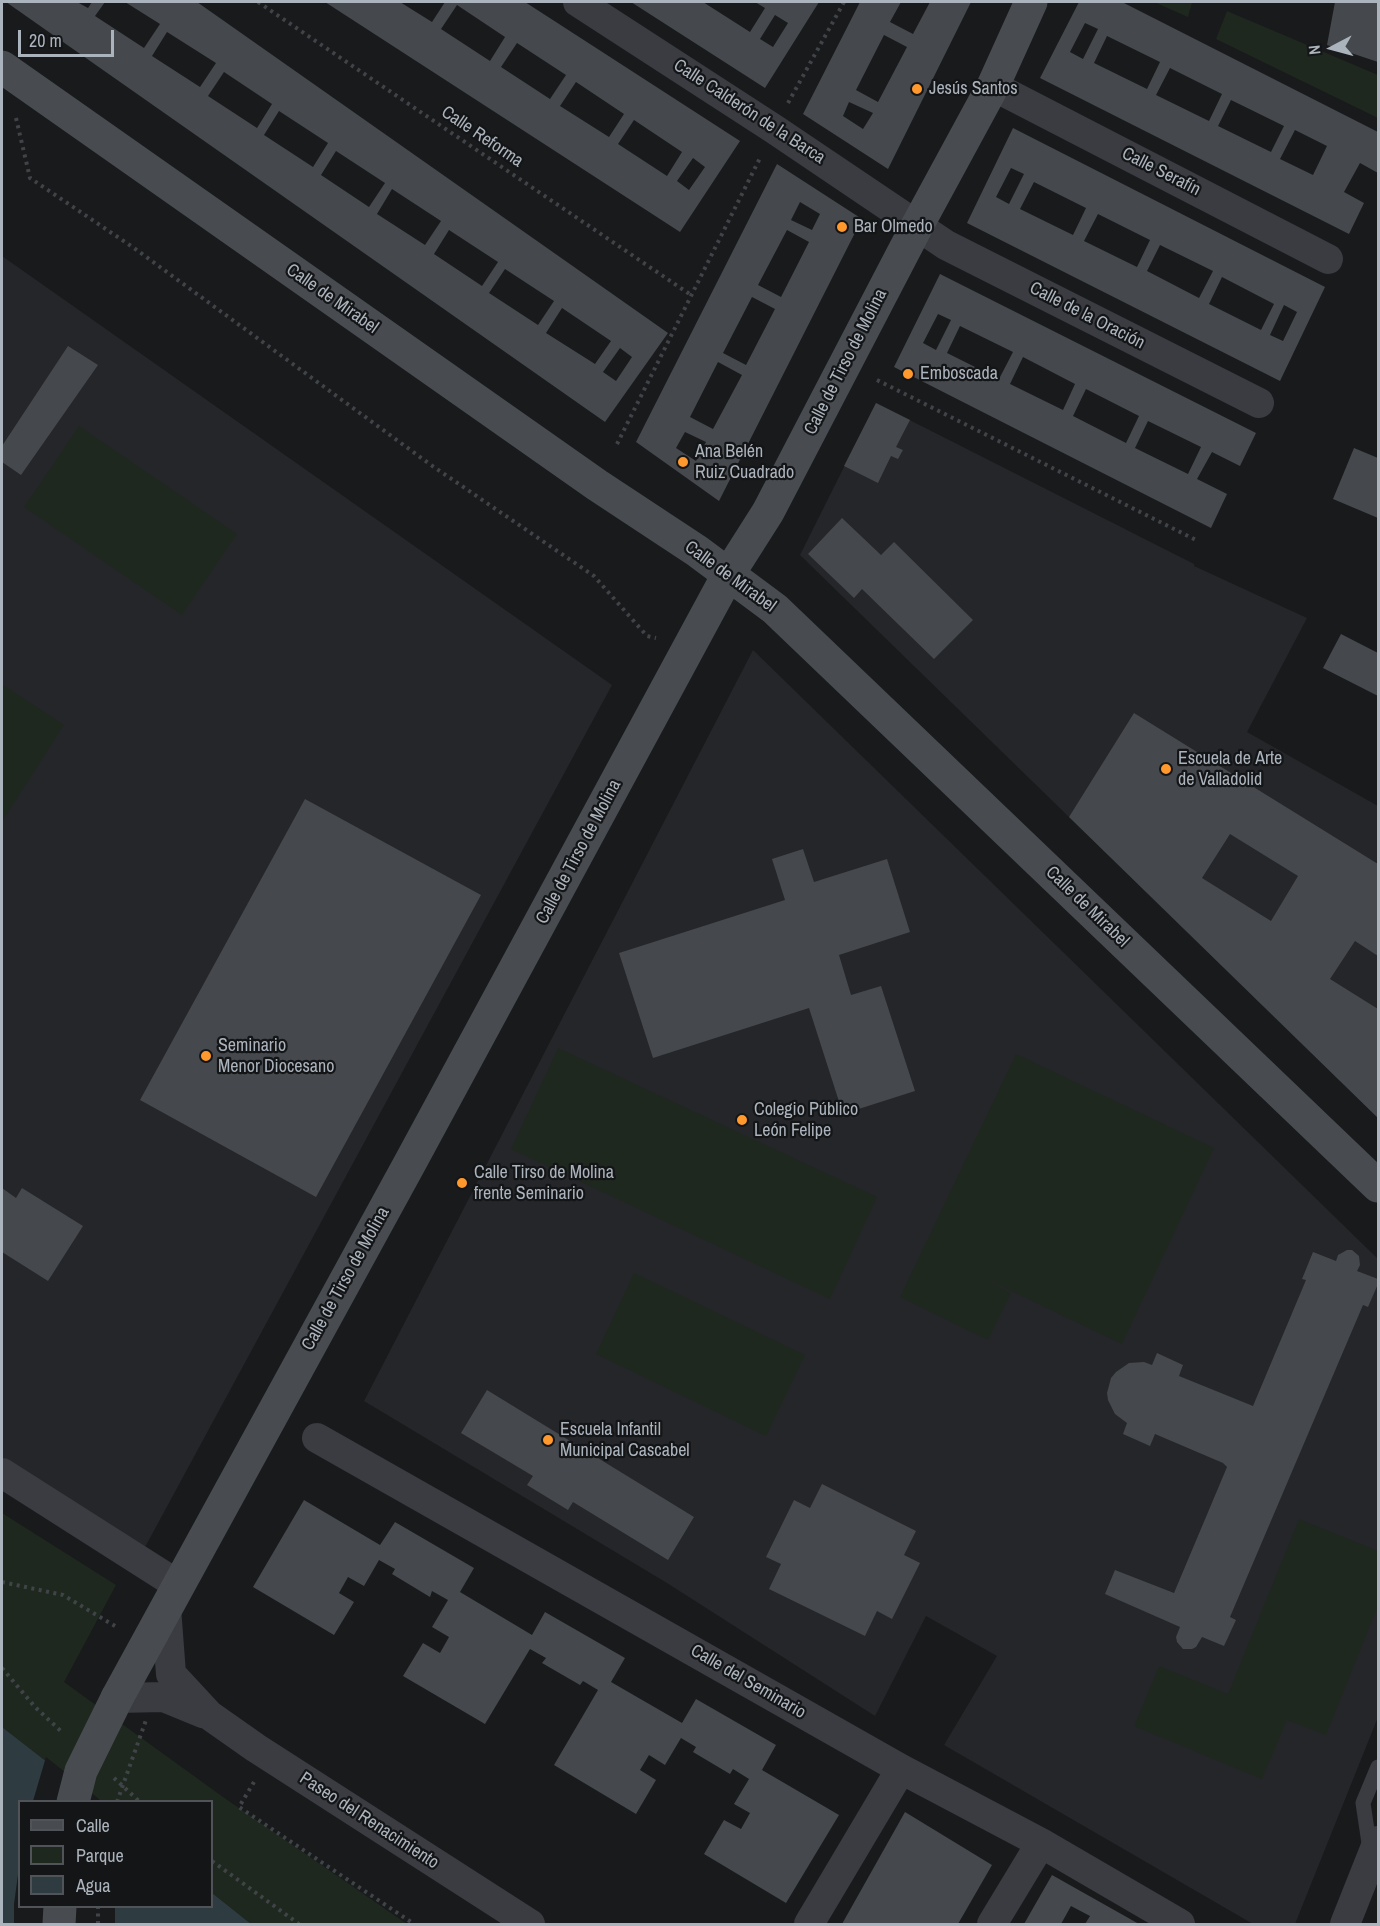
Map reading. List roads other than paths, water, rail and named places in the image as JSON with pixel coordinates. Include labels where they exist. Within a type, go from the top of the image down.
[{"type":"street","name":"Calle Calderón de la Barca","points":[[578,2],[774,129],[917,226]]},
{"type":"street","name":"Calle de Tirso de Molina","points":[[74,1800],[81,1771],[117,1698],[728,575],[768,512],[917,226],[993,86],[1031,2]]},
{"type":"street","name":"Calle de Mirabel","points":[[2,67],[597,485],[697,551],[786,619],[1378,1186]]},
{"type":"street","name":"Calle Serafín","points":[[993,86],[1328,259]]},
{"type":"street","name":"Calle de la Oración","points":[[917,226],[946,245],[1259,403]]},
{"type":"street","name":"Calle del Seminario","points":[[317,1438],[901,1769],[1041,1843],[1180,1924]]},
{"type":"street","points":[[2,1473],[172,1596]]},
{"type":"street","name":"Paseo del Renacimiento","points":[[172,1596],[171,1674],[209,1715],[256,1748],[530,1924]]},
{"type":"street","name":"Paseo del Renacimiento","points":[[117,1698],[164,1698],[209,1715]]},
{"type":"street","points":[[809,1924],[901,1769]]},
{"type":"street","points":[[992,1924],[1041,1843]]},
{"type":"street","points":[[1345,1924],[1375,1850]]},
{"type":"street","points":[[59,1924],[60,1908]]},
{"type":"lane","points":[[1375,1850],[1364,1803],[1378,1767]]},
{"type":"water","points":[[2,1727],[96,1800],[18,1800],[18,1908],[213,1908],[213,1894],[251,1924],[2,1924]]},
{"type":"place","name":"Jesús Santos","points":[[917,89]]},
{"type":"place","name":"Bar Olmedo","points":[[842,227]]},
{"type":"place","name":"Emboscada","points":[[908,374]]},
{"type":"place","name":"Ana Belén Ruiz Cuadrado","points":[[683,462]]},
{"type":"place","name":"Escuela de Arte de Valladolid","points":[[1166,769]]},
{"type":"place","name":"Seminario Menor Diocesano","points":[[206,1056]]},
{"type":"place","name":"Colegio Público León Felipe","points":[[742,1120]]},
{"type":"place","name":"Calle Tirso de Molina frente Seminario","points":[[462,1183]]},
{"type":"place","name":"Escuela Infantil Municipal Cascabel","points":[[548,1440]]}]
